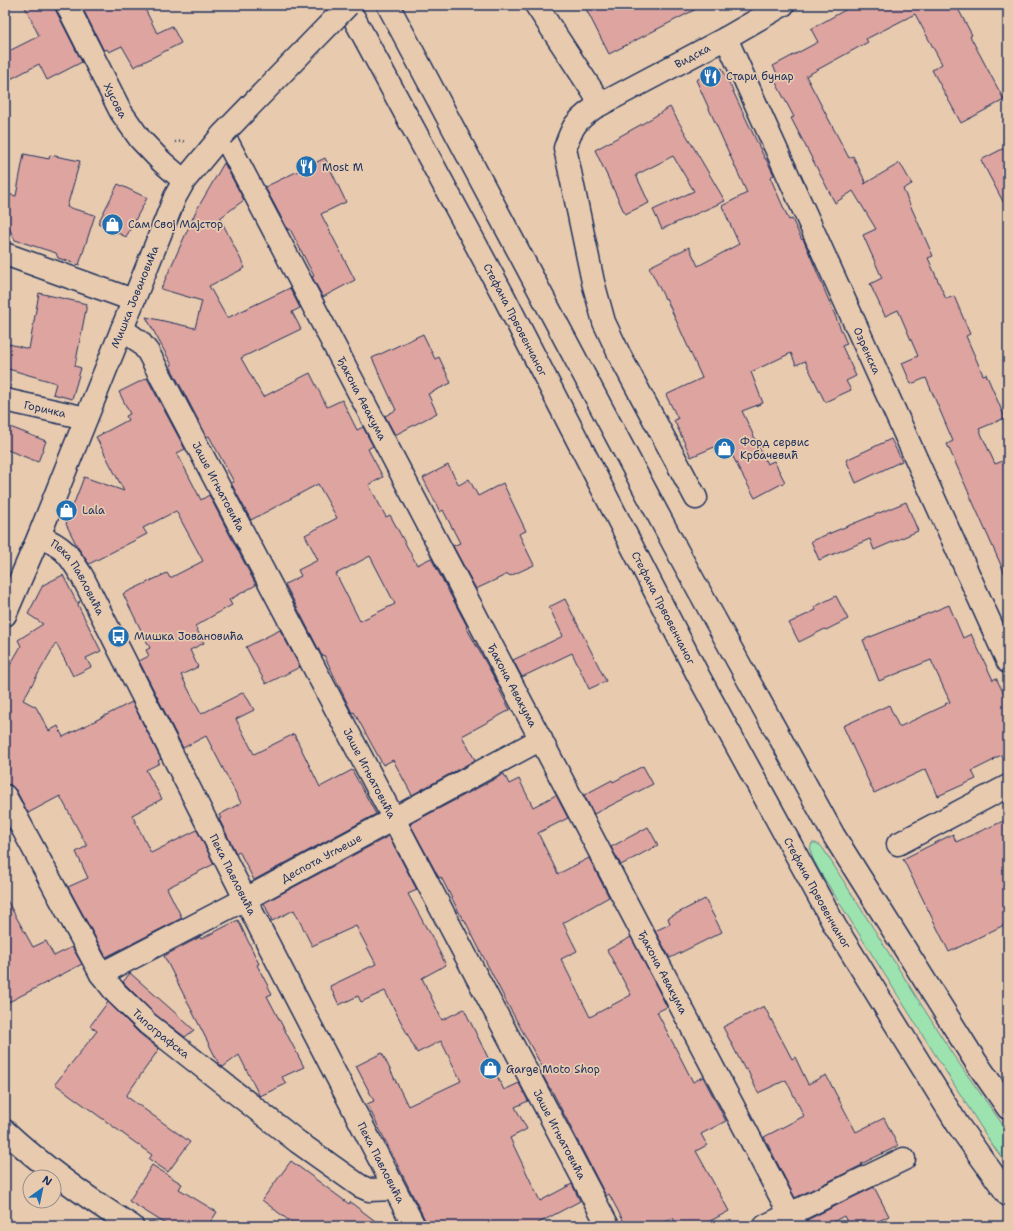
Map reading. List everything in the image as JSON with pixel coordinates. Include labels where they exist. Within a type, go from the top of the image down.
[{"type":"main road","name":"Хусова","points":[[67,5],[121,112],[140,139],[184,181]]},
{"type":"main road","name":"Мишка Јовановића","points":[[5,615],[10,591],[39,536],[174,197],[184,181],[225,140],[348,5]]},
{"type":"main road","name":"Стефана Првовенчаног","points":[[348,5],[503,295],[699,677],[835,926],[958,1125],[1008,1195]]},
{"type":"main road","points":[[388,5],[680,556],[834,836],[976,1062],[1008,1108]]},
{"type":"main road","points":[[536,5],[601,104]]},
{"type":"main road","name":"Видска","points":[[696,498],[620,356],[604,322],[593,282],[565,148],[571,130],[580,119],[601,104],[726,38],[783,5]]},
{"type":"main road","name":"Озренска","points":[[726,38],[1008,662]]},
{"type":"main road","name":"Ђакона Авакума","points":[[225,140],[793,1220]]},
{"type":"main road","points":[[5,254],[133,300]]},
{"type":"main road","name":"Јаше Игњатовића","points":[[122,329],[140,342],[148,352],[608,1226]]},
{"type":"main road","name":"Горичка","points":[[5,400],[86,418]]},
{"type":"main road","name":"Пека Павловића","points":[[39,536],[62,548],[82,576],[245,899],[414,1226]]},
{"type":"main road","name":"Деспота Угљеше","points":[[101,974],[245,899],[541,739]]},
{"type":"main road","points":[[898,844],[1008,786]]},
{"type":"main road","name":"Типографска","points":[[5,796],[101,974],[116,993],[148,1024],[304,1147],[360,1186],[369,1190],[394,1189]]},
{"type":"main road","points":[[5,1131],[27,1151],[100,1206],[132,1226]]},
{"type":"main road","points":[[765,1226],[793,1220],[904,1159]]},
{"type":"green space","points":[[812,843],[820,845],[824,850],[953,1055],[1008,1132],[1008,1166],[991,1143],[820,872],[811,854]]},
{"type":"building","points":[[24,5],[55,5],[56,11],[82,62],[47,80],[39,64],[5,82],[5,53],[39,36]]},
{"type":"building","points":[[81,5],[143,5],[157,33],[172,26],[181,43],[134,67],[122,46],[109,52],[107,49],[104,51]]},
{"type":"building","points":[[584,5],[704,5],[609,54]]},
{"type":"building","points":[[854,5],[956,5],[972,35],[970,36],[1004,100],[961,123],[932,70],[942,64],[915,14],[866,39],[868,42],[806,76],[849,158],[853,156],[866,183],[900,163],[912,184],[903,189],[933,256],[928,258],[946,299],[954,296],[970,334],[966,336],[983,375],[986,374],[1005,418],[979,429],[995,464],[1008,459],[1008,581],[947,444],[953,441],[926,378],[911,384],[902,363],[918,356],[898,310],[885,316],[870,284],[882,278],[863,235],[876,229],[853,191],[835,203],[791,118],[794,117],[774,79],[779,77],[773,66],[818,42],[811,29]]},
{"type":"building","points":[[722,68],[774,175],[770,177],[789,220],[792,219],[802,240],[803,239],[847,344],[842,346],[856,376],[846,381],[851,390],[825,402],[805,361],[796,365],[791,353],[751,372],[763,403],[742,411],[767,464],[774,461],[785,482],[755,498],[726,442],[691,457],[674,420],[678,419],[666,395],[702,378],[666,298],[665,299],[649,267],[689,247],[698,266],[739,244],[722,206],[747,193],[696,80]]},
{"type":"building","points":[[670,107],[725,201],[662,229],[653,210],[694,191],[673,156],[636,175],[649,203],[625,214],[595,150]]},
{"type":"building","points":[[1008,146],[1008,211],[981,160]]},
{"type":"building","points":[[24,154],[49,159],[50,155],[80,161],[67,207],[95,215],[79,265],[58,258],[56,253],[15,240],[5,220],[5,204],[7,194],[16,196]]},
{"type":"building","points":[[325,158],[346,202],[321,214],[355,280],[323,297],[290,229],[288,230],[265,187]]},
{"type":"building","points":[[224,163],[244,200],[220,218],[245,268],[209,286],[227,318],[290,288],[300,308],[292,312],[301,329],[241,358],[263,397],[310,373],[327,407],[342,400],[357,430],[363,427],[373,446],[368,449],[383,477],[369,485],[386,517],[390,515],[417,565],[431,558],[467,626],[466,627],[500,688],[499,689],[510,710],[462,736],[475,760],[412,795],[393,760],[383,765],[354,712],[352,713],[324,655],[322,656],[285,584],[301,576],[298,570],[318,560],[305,535],[337,518],[318,484],[251,520],[231,483],[234,482],[209,436],[207,437],[170,366],[172,365],[146,317],[195,328],[202,301],[161,289],[196,211]],"holes":[[[370,556],[395,604],[360,621],[336,574]]]},
{"type":"building","points":[[118,184],[147,198],[126,237],[98,223]]},
{"type":"building","points":[[39,293],[87,304],[75,366],[81,368],[72,399],[53,394],[56,383],[5,368],[5,343],[29,349]]},
{"type":"building","points":[[423,334],[435,359],[439,357],[451,383],[428,394],[437,413],[395,435],[385,416],[396,410],[372,358]]},
{"type":"building","points":[[147,378],[185,449],[177,453],[201,500],[209,495],[256,585],[229,600],[232,605],[195,626],[204,643],[190,650],[198,667],[181,675],[201,714],[244,692],[254,710],[236,719],[254,754],[294,734],[320,787],[352,770],[376,814],[254,880],[239,851],[236,853],[219,819],[221,818],[219,815],[241,803],[206,736],[183,748],[139,661],[149,656],[146,650],[150,648],[123,594],[167,573],[170,578],[203,561],[176,511],[143,528],[147,534],[89,564],[77,546],[66,524],[84,477],[124,491],[96,437],[128,420],[126,416],[130,414],[119,392]]},
{"type":"building","points":[[5,425],[46,441],[38,462],[5,449]]},
{"type":"building","points":[[891,439],[902,461],[856,483],[846,460]]},
{"type":"building","points":[[448,465],[459,485],[469,479],[478,496],[503,483],[526,531],[519,534],[534,565],[510,576],[508,574],[476,589],[453,546],[460,543],[443,510],[440,512],[423,478]]},
{"type":"building","points":[[906,502],[918,531],[874,550],[870,539],[819,560],[811,541]]},
{"type":"building","points":[[63,575],[77,603],[80,601],[78,605],[101,651],[86,658],[91,667],[73,676],[56,643],[23,700],[36,707],[49,731],[58,726],[63,737],[132,702],[161,759],[158,761],[160,763],[146,770],[162,799],[132,815],[151,853],[197,830],[214,864],[167,888],[182,918],[106,957],[68,887],[88,878],[76,852],[87,846],[60,796],[28,813],[16,790],[11,785],[5,784],[5,674],[21,646],[18,640],[43,624],[28,614],[43,585]]},
{"type":"building","points":[[836,596],[848,619],[799,642],[789,623],[816,610],[814,607]]},
{"type":"building","points":[[565,599],[606,681],[589,689],[572,653],[522,677],[513,660],[563,636],[549,607]]},
{"type":"building","points":[[949,605],[963,638],[971,634],[993,680],[996,678],[1008,702],[1008,752],[972,771],[976,779],[938,796],[926,769],[874,793],[843,726],[889,705],[899,727],[950,702],[931,660],[879,681],[863,640]]},
{"type":"building","points":[[280,630],[300,667],[266,684],[246,647]]},
{"type":"building","points":[[643,766],[653,784],[594,814],[584,795]]},
{"type":"building","points":[[504,774],[509,784],[519,779],[533,807],[556,795],[568,818],[538,833],[558,874],[589,858],[609,897],[563,923],[577,951],[561,959],[590,1017],[631,995],[607,950],[631,937],[667,1007],[657,1012],[693,1082],[703,1077],[726,1121],[701,1134],[707,1145],[696,1151],[729,1211],[701,1226],[677,1226],[673,1218],[658,1226],[626,1226],[609,1194],[606,1196],[541,1072],[544,1070],[508,1005],[464,919],[463,920],[441,877],[439,878],[410,824]]},
{"type":"building","points":[[1008,819],[1008,923],[949,952],[903,859],[953,834],[956,842]]},
{"type":"building","points":[[648,827],[658,845],[621,865],[611,847]]},
{"type":"building","points":[[389,836],[417,890],[408,894],[446,965],[422,978],[442,1020],[464,1009],[504,1090],[519,1083],[528,1101],[515,1107],[527,1129],[510,1138],[540,1201],[572,1184],[580,1201],[533,1226],[426,1226],[425,1220],[367,1104],[374,1101],[356,1066],[382,1053],[408,1106],[461,1081],[441,1041],[417,1053],[385,991],[361,1002],[358,996],[339,1005],[330,986],[376,964],[356,926],[312,946],[294,910],[272,921],[264,903]]},
{"type":"building","points":[[5,897],[33,947],[46,941],[54,956],[72,947],[82,964],[5,1004]]},
{"type":"building","points":[[705,899],[722,932],[670,958],[655,931],[670,924],[668,918]]},
{"type":"building","points":[[238,920],[259,964],[257,965],[272,994],[267,996],[304,1067],[282,1077],[286,1084],[260,1096],[239,1055],[223,1067],[219,1064],[164,956],[200,937],[201,939]]},
{"type":"building","points":[[130,973],[194,1030],[185,1037],[156,1015],[123,982]]},
{"type":"building","points":[[108,1002],[139,1033],[159,1049],[126,1096],[190,1142],[168,1172],[149,1159],[152,1155],[55,1084],[97,1031],[90,1026]]},
{"type":"building","points":[[764,1006],[792,1059],[795,1057],[808,1084],[826,1075],[856,1132],[884,1118],[898,1146],[795,1198],[764,1137],[804,1116],[786,1080],[758,1093],[747,1069],[745,1070],[723,1027]]},
{"type":"building","points":[[291,1161],[349,1204],[350,1202],[382,1226],[296,1226],[262,1200]]},
{"type":"building","points":[[152,1165],[182,1184],[179,1189],[217,1212],[208,1226],[169,1226],[129,1201]]},
{"type":"building","points":[[874,1187],[889,1216],[869,1226],[849,1226],[844,1216],[825,1226],[808,1226],[807,1220]]},
{"type":"place","name":"Стари бунар","points":[[710,76]]},
{"type":"place","name":"Most M","points":[[307,167]]},
{"type":"place","name":"Сам Свој Мајстор","points":[[113,224]]},
{"type":"place","name":"Форд сервис Крбачевић","points":[[724,448]]},
{"type":"place","name":"Lala","points":[[67,510]]},
{"type":"place","name":"Мишка Јовановића","points":[[119,636]]},
{"type":"place","name":"Garge Moto Shop","points":[[491,1069]]}]
